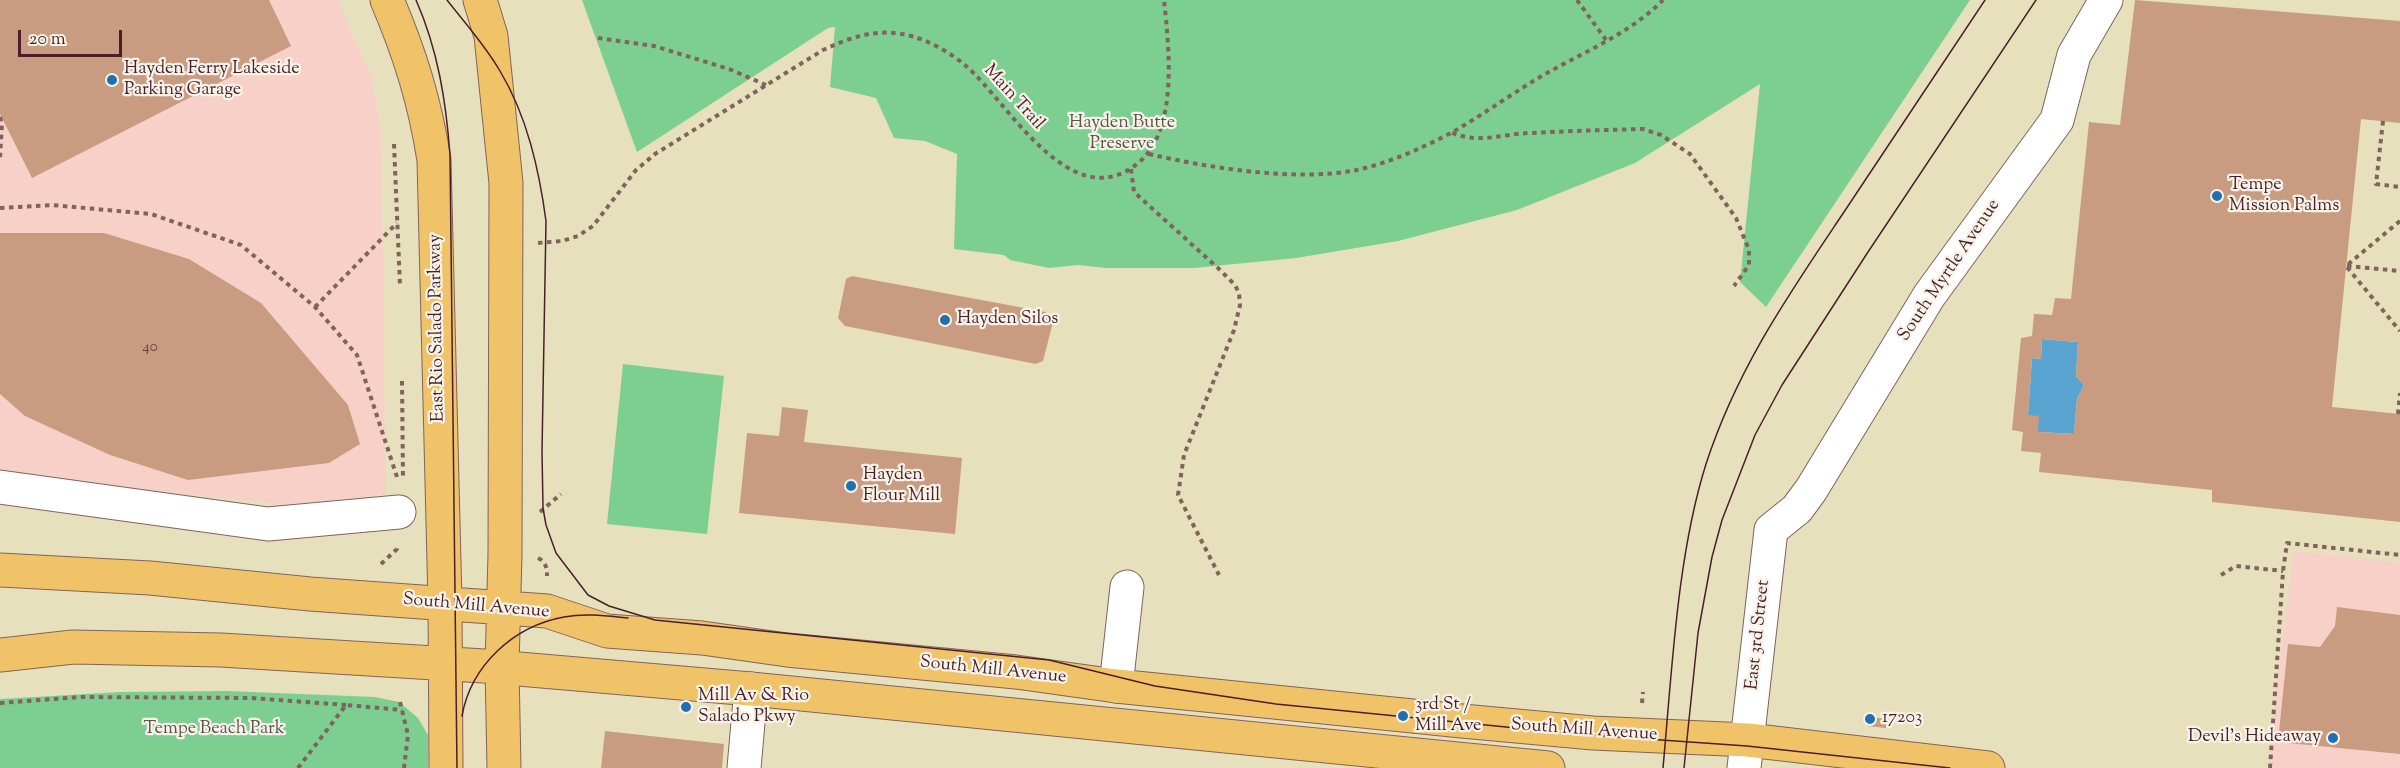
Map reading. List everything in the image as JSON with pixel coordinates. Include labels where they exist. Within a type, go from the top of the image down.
[{"type":"main road","name":"East Rio Salado Parkway","points":[[387,0],[408,52],[426,114],[434,160],[445,603],[446,768]]},
{"type":"main road","points":[[480,0],[491,36],[506,183],[502,667],[504,768]]},
{"type":"main road","name":"South Mill Avenue","points":[[0,570],[150,579],[245,589],[547,611],[607,631],[702,638],[787,650],[1016,672],[1116,686],[1593,733],[1746,754],[1988,768]]},
{"type":"main road","points":[[0,655],[73,647],[221,650],[502,667],[751,689],[1548,768]]},
{"type":"street","name":"South Myrtle Avenue","points":[[1771,531],[1797,509],[1811,490],[1929,296],[2057,120],[2074,55],[2106,0]]},
{"type":"street","points":[[0,487],[268,524],[401,503]]},
{"type":"street","name":"East 3rd Street","points":[[1746,754],[1771,531]]},
{"type":"street","points":[[1116,686],[1127,587]]},
{"type":"street","points":[[744,768],[751,689]]},
{"type":"path","name":"Main Trail","points":[[506,246],[562,241],[578,236],[594,226],[636,170],[655,154],[823,50],[869,32],[890,32],[927,42],[966,66],[1045,153],[1074,171],[1093,177],[1113,176],[1131,169],[1149,154],[1162,121],[1169,88],[1170,70],[1164,0]]},
{"type":"path","points":[[1577,0],[1606,40]]},
{"type":"path","points":[[1149,154],[1194,165],[1307,175],[1358,170],[1405,154],[1451,132],[1640,20],[1663,0]]},
{"type":"path","points":[[598,38],[654,46],[729,69],[766,85]]},
{"type":"path","points":[[0,117],[2,124],[0,159]]},
{"type":"path","points":[[2383,121],[2376,184],[2400,187]]},
{"type":"path","points":[[1451,132],[1466,138],[1488,139],[1527,133],[1643,129],[1661,135],[1690,154],[1736,218],[1749,250],[1749,265],[1734,286]]},
{"type":"path","points":[[393,133],[400,291]]},
{"type":"path","points":[[1131,169],[1134,192],[1219,269],[1235,285],[1239,293],[1240,305],[1234,330],[1187,446],[1178,495],[1219,575]]},
{"type":"path","points":[[0,208],[51,205],[152,214],[241,245],[315,307],[357,354],[401,503]]},
{"type":"path","points":[[2346,266],[2400,220]]},
{"type":"path","points":[[315,307],[397,223]]},
{"type":"path","points":[[2346,266],[2400,271]]},
{"type":"path","points":[[2346,266],[2400,331]]},
{"type":"path","points":[[380,566],[397,549],[401,503],[402,370]]},
{"type":"path","points":[[2398,414],[2400,393]]},
{"type":"path","points":[[2270,768],[2283,571],[2287,543],[2400,555]]},
{"type":"path","points":[[543,560],[547,568],[547,583]]},
{"type":"path","points":[[2221,575],[2236,566],[2283,571]]},
{"type":"path","points":[[0,704],[93,697],[251,698],[402,710]]},
{"type":"path","points":[[400,702],[408,735],[404,768]]},
{"type":"path","points":[[298,768],[346,705]]},
{"type":"shaded area","points":[[0,0],[338,0],[372,79],[381,129],[386,495],[284,505],[0,474]]},
{"type":"shaded area","points":[[2293,551],[2400,562],[2400,768],[2268,768]]},
{"type":"green space","name":"Hayden Butte Preserve","points":[[582,0],[1970,0],[1766,307],[1740,282],[1760,84],[1635,163],[1517,210],[1398,241],[1296,258],[1194,268],[1106,268],[1078,265],[1049,268],[1010,260],[1004,255],[954,249],[957,154],[925,141],[894,138],[876,98],[830,87],[835,27],[828,28],[637,152]]},
{"type":"green space","points":[[623,364],[724,376],[707,534],[607,524]]},
{"type":"green space","name":"Tempe Beach Park","points":[[227,691],[375,697],[399,702],[418,718],[428,735],[428,768],[0,768],[0,699],[120,692]]},
{"type":"water","points":[[2042,339],[2078,342],[2076,376],[2084,385],[2077,399],[2074,434],[2038,432],[2028,415],[2032,358],[2041,359]]},
{"type":"building","name":"Hayden Ferry Lakeside Parking Garage","points":[[0,0],[269,0],[291,46],[32,178],[0,114]]},
{"type":"building","name":"Tempe Mission Palms","points":[[2135,0],[2400,21],[2400,123],[2361,119],[2332,407],[2400,414],[2400,522],[2212,502],[2212,490],[2039,472],[2041,453],[2021,451],[2023,432],[2012,430],[2021,338],[2032,336],[2034,314],[2052,315],[2055,298],[2071,299],[2089,122],[2120,125]],"holes":[[[2042,339],[2078,342],[2076,376],[2084,385],[2077,399],[2074,434],[2038,432],[2039,416],[2028,415],[2032,358],[2041,359]]]},
{"type":"building","points":[[0,233],[104,233],[189,259],[261,303],[348,405],[360,444],[329,463],[188,480],[110,455],[25,416],[0,394]]},
{"type":"building","name":"Hayden Silos","points":[[852,276],[1046,312],[1053,322],[1043,361],[1036,364],[845,326],[838,318],[846,279]]},
{"type":"building","name":"Hayden Flour Mill","points":[[782,407],[808,410],[804,442],[962,458],[955,534],[739,513],[747,433],[779,436]]},
{"type":"building","points":[[2337,607],[2400,615],[2400,754],[2278,742],[2288,644],[2320,647],[2335,626]]},
{"type":"building","points":[[1868,717],[1887,719],[1886,728],[1867,726]]},
{"type":"building","points":[[605,731],[724,744],[722,768],[601,768]]},
{"type":"tram line","points":[[416,0],[424,19],[440,76],[450,155],[457,768]]},
{"type":"tram line","points":[[447,0],[500,71],[518,106],[530,143],[540,182],[546,221],[543,508],[546,525],[556,553],[588,595],[609,606],[655,620],[1049,660],[1155,686],[1276,704],[1576,734],[1747,746],[1950,768]]},
{"type":"tram line","points":[[1663,768],[1677,614],[1688,537],[1696,499],[1718,429],[1748,365],[1783,305],[1985,0]]},
{"type":"tram line","points":[[1684,768],[1698,633],[1712,557],[1722,520],[1755,435],[1782,385],[2036,0]]},
{"type":"tram line","points":[[462,716],[467,697],[485,665],[512,639],[528,629],[572,616],[596,615],[628,618]]},
{"type":"place","name":"Hayden Ferry Lakeside Parking Garage","points":[[112,80]]},
{"type":"place","name":"Tempe Mission Palms","points":[[2217,196]]},
{"type":"place","name":"Hayden Silos","points":[[945,320]]},
{"type":"place","name":"Hayden Flour Mill","points":[[851,486]]},
{"type":"place","name":"Mill Av & Rio Salado Pkwy","points":[[686,707]]},
{"type":"place","name":"3rd St / Mill Ave","points":[[1403,716]]},
{"type":"place","name":"17203","points":[[1870,719]]},
{"type":"place","name":"Devil's Hideaway","points":[[2333,738]]}]
